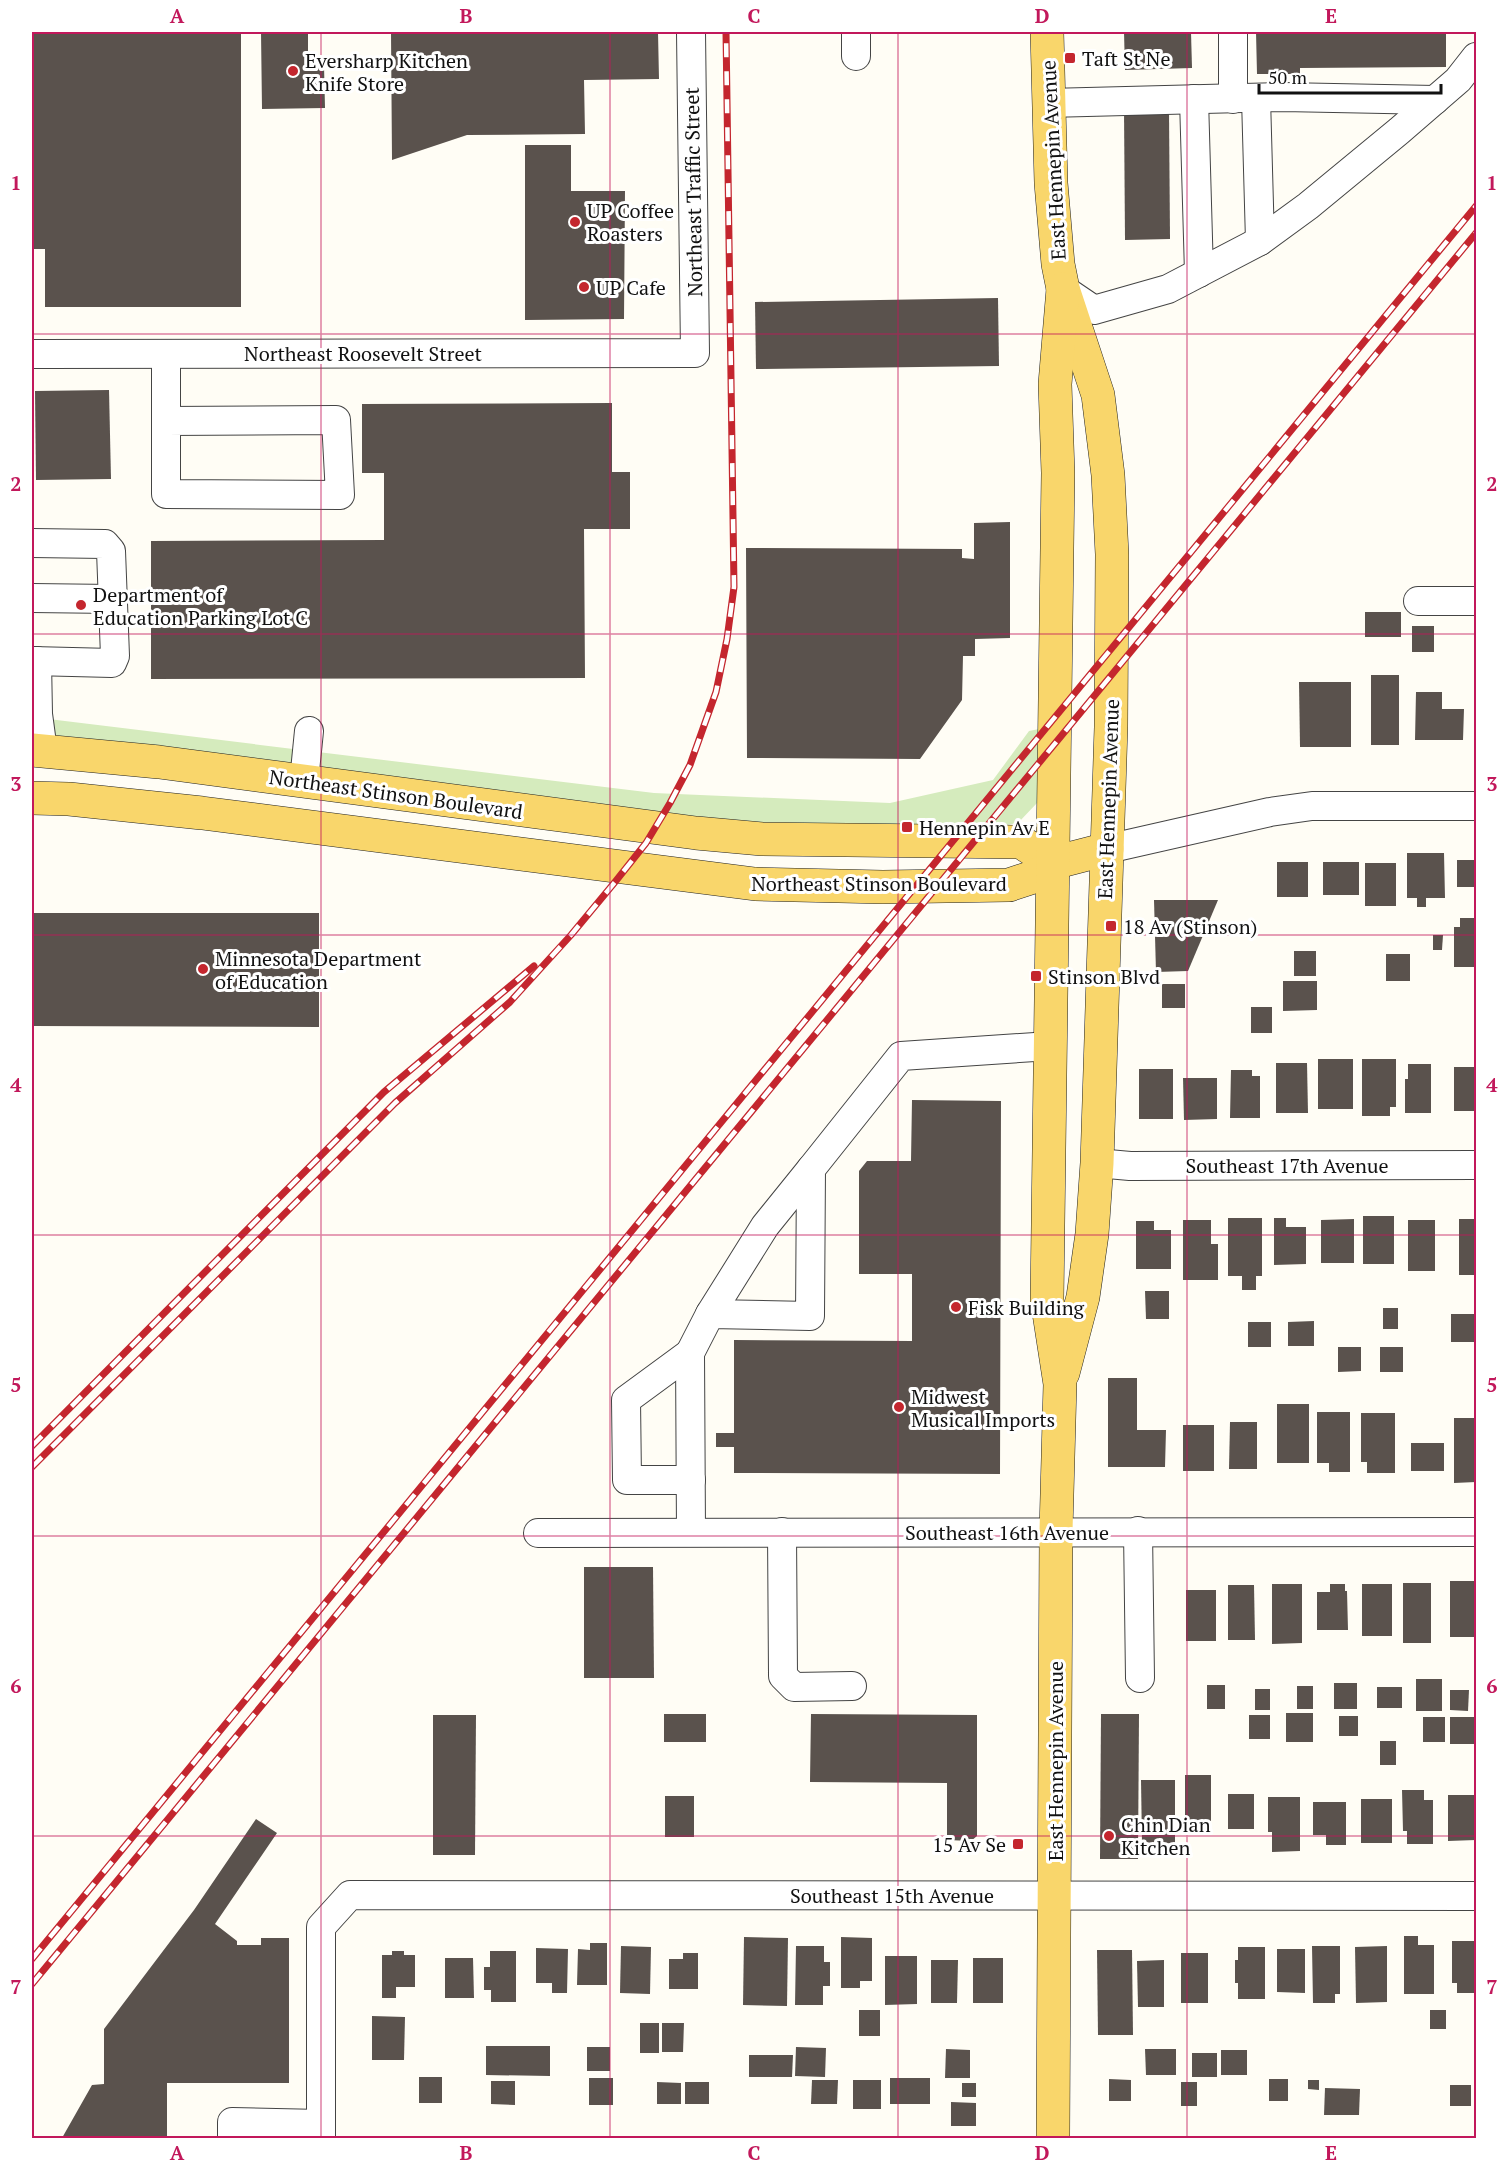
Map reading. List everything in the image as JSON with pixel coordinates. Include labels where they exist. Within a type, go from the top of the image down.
[{"type":"main road","name":"East Hennepin Avenue","points":[[1047,32],[1051,183],[1058,264],[1062,289],[1098,394],[1108,476],[1112,566],[1111,727],[1097,1163],[1092,1234],[1083,1297],[1060,1384]]},
{"type":"main road","name":"East Hennepin Avenue","points":[[1053,2139],[1056,1531],[1060,1384],[1047,1300],[1058,473],[1055,384],[1062,289]]},
{"type":"main road","name":"Northeast Stinson Boulevard","points":[[32,798],[69,799],[202,813],[755,884],[883,887],[1009,885],[1036,876],[1053,863],[1021,842],[751,838],[696,833],[159,762],[37,750]]},
{"type":"main road","points":[[1053,863],[1107,849]]},
{"type":"street","name":"Northeast Traffic Street","points":[[691,32],[695,353]]},
{"type":"street","points":[[1233,32],[1245,98],[1260,241]]},
{"type":"street","points":[[1062,289],[1094,310],[1168,289],[1260,241],[1308,206],[1435,100],[1458,80],[1476,57]]},
{"type":"street","points":[[1048,103],[1245,98],[1435,100]]},
{"type":"street","points":[[1194,99],[1199,273]]},
{"type":"street","name":"Northeast Roosevelt Street","points":[[32,354],[695,353]]},
{"type":"street","points":[[166,354],[166,421],[166,494],[340,495],[336,420],[166,421]]},
{"type":"street","points":[[32,543],[105,544],[111,551],[115,656],[112,663],[34,661],[38,714],[37,750]]},
{"type":"street","points":[[32,598],[113,599]]},
{"type":"street","points":[[1419,601],[1476,601]]},
{"type":"street","points":[[304,782],[309,731]]},
{"type":"street","points":[[1107,849],[1270,812],[1312,806],[1476,806]]},
{"type":"street","points":[[691,1480],[627,1480],[626,1400],[690,1353],[710,1314],[765,1226],[901,1056],[1050,1046]]},
{"type":"street","name":"Southeast 17th Avenue","points":[[1097,1163],[1130,1166],[1476,1165]]},
{"type":"street","points":[[710,1314],[810,1316],[811,1169]]},
{"type":"street","points":[[690,1353],[691,1532]]},
{"type":"street","points":[[782,1532],[783,1676],[794,1687],[852,1686]]},
{"type":"street","points":[[1138,1532],[1140,1678]]},
{"type":"street","name":"Southeast 16th Avenue","points":[[538,1533],[1476,1532]]},
{"type":"street","name":"Southeast 15th Avenue","points":[[321,2131],[321,1927],[350,1895],[1476,1896]]},
{"type":"street","points":[[232,2139],[232,2122],[321,2131]]},
{"type":"green space","points":[[32,717],[654,793],[890,803],[993,780],[1029,731],[1039,729],[1037,803],[1018,823],[1001,826],[789,824],[721,820],[32,733]]},
{"type":"building","points":[[32,32],[241,32],[241,307],[45,307],[45,249],[32,249]]},
{"type":"building","points":[[261,32],[308,32],[308,66],[324,65],[325,108],[262,109]]},
{"type":"building","points":[[391,32],[658,32],[659,79],[584,80],[585,134],[467,135],[392,160]]},
{"type":"building","points":[[1124,32],[1191,32],[1192,68],[1125,70]]},
{"type":"building","points":[[1256,32],[1446,32],[1446,67],[1300,68],[1300,74],[1257,74]]},
{"type":"building","points":[[1124,110],[1169,110],[1170,239],[1125,240]]},
{"type":"building","name":"UP Coffee Roasters","points":[[525,145],[571,145],[571,191],[625,191],[624,319],[525,320]]},
{"type":"building","points":[[998,298],[999,366],[756,369],[755,302]]},
{"type":"building","points":[[109,390],[111,479],[36,480],[35,391]]},
{"type":"building","points":[[612,403],[612,472],[630,472],[630,529],[584,529],[585,678],[151,679],[151,541],[384,540],[384,473],[362,473],[362,404]]},
{"type":"building","points":[[1010,522],[1010,638],[975,639],[975,656],[963,656],[962,700],[920,759],[747,758],[746,548],[962,549],[962,558],[974,559],[974,523]]},
{"type":"building","points":[[1365,612],[1401,612],[1401,637],[1365,637]]},
{"type":"building","points":[[1412,626],[1434,626],[1434,652],[1412,652]]},
{"type":"building","points":[[1371,675],[1399,675],[1399,745],[1371,745]]},
{"type":"building","points":[[1299,682],[1351,682],[1351,747],[1300,747]]},
{"type":"building","points":[[1416,692],[1442,692],[1442,709],[1464,709],[1463,740],[1415,740]]},
{"type":"building","points":[[1407,853],[1444,853],[1445,898],[1426,898],[1426,907],[1417,907],[1417,898],[1407,898]]},
{"type":"building","points":[[1457,860],[1476,860],[1476,887],[1457,887]]},
{"type":"building","points":[[1277,862],[1308,862],[1308,897],[1277,897]]},
{"type":"building","points":[[1323,862],[1359,862],[1359,895],[1323,895]]},
{"type":"building","points":[[1365,863],[1396,863],[1396,906],[1365,906]]},
{"type":"building","points":[[1154,900],[1218,900],[1188,971],[1156,972]]},
{"type":"building","points":[[32,913],[319,913],[319,1027],[32,1026]]},
{"type":"building","points":[[1460,918],[1476,918],[1476,967],[1454,967],[1454,927],[1460,927]]},
{"type":"building","points":[[1433,935],[1443,935],[1442,950],[1433,950]]},
{"type":"building","points":[[1294,951],[1316,951],[1316,976],[1294,976]]},
{"type":"building","points":[[1386,954],[1410,954],[1410,981],[1386,981]]},
{"type":"building","points":[[1283,981],[1317,981],[1317,1010],[1283,1011]]},
{"type":"building","points":[[1162,984],[1185,984],[1185,1008],[1162,1008]]},
{"type":"building","points":[[1251,1007],[1272,1007],[1272,1033],[1251,1033]]},
{"type":"building","points":[[1318,1059],[1353,1059],[1353,1109],[1318,1109]]},
{"type":"building","points":[[1362,1059],[1396,1059],[1396,1107],[1390,1107],[1390,1116],[1362,1116]]},
{"type":"building","points":[[1276,1063],[1307,1063],[1308,1113],[1276,1113]]},
{"type":"building","points":[[1408,1064],[1431,1064],[1431,1113],[1405,1113],[1405,1079],[1408,1079]]},
{"type":"building","points":[[1454,1067],[1476,1067],[1476,1111],[1454,1111]]},
{"type":"building","points":[[1139,1069],[1173,1069],[1173,1119],[1139,1119]]},
{"type":"building","points":[[1231,1070],[1252,1070],[1252,1076],[1260,1076],[1260,1118],[1230,1118]]},
{"type":"building","points":[[1183,1078],[1217,1078],[1217,1119],[1184,1120]]},
{"type":"building","name":"Fisk Building","points":[[912,1100],[1001,1101],[1000,1474],[734,1473],[734,1447],[716,1447],[716,1433],[734,1433],[734,1340],[912,1341],[912,1274],[859,1274],[859,1171],[867,1161],[911,1161]]},
{"type":"building","points":[[1363,1216],[1394,1216],[1394,1264],[1363,1264]]},
{"type":"building","points":[[1228,1218],[1262,1218],[1262,1276],[1256,1276],[1256,1290],[1242,1290],[1242,1276],[1228,1276]]},
{"type":"building","points":[[1274,1218],[1286,1218],[1286,1227],[1306,1227],[1306,1264],[1274,1265]]},
{"type":"building","points":[[1354,1219],[1354,1263],[1321,1263],[1321,1220]]},
{"type":"building","points":[[1459,1219],[1476,1219],[1476,1275],[1459,1275]]},
{"type":"building","points":[[1183,1220],[1211,1220],[1211,1244],[1218,1244],[1218,1280],[1183,1280]]},
{"type":"building","points":[[1408,1220],[1435,1220],[1435,1271],[1408,1271]]},
{"type":"building","points":[[1136,1221],[1154,1221],[1154,1230],[1171,1230],[1171,1269],[1136,1269]]},
{"type":"building","points":[[1145,1291],[1169,1291],[1169,1319],[1146,1319]]},
{"type":"building","points":[[1383,1308],[1398,1308],[1398,1329],[1383,1329]]},
{"type":"building","points":[[1451,1314],[1475,1314],[1475,1342],[1451,1342]]},
{"type":"building","points":[[1314,1321],[1314,1346],[1288,1346],[1288,1322]]},
{"type":"building","points":[[1248,1322],[1271,1322],[1271,1347],[1248,1347]]},
{"type":"building","points":[[1338,1347],[1361,1347],[1361,1371],[1338,1372]]},
{"type":"building","points":[[1380,1347],[1403,1347],[1403,1372],[1380,1372]]},
{"type":"building","points":[[1108,1378],[1137,1378],[1137,1430],[1166,1430],[1165,1467],[1108,1467]]},
{"type":"building","points":[[1277,1404],[1309,1404],[1309,1463],[1277,1463]]},
{"type":"building","points":[[1317,1412],[1350,1412],[1350,1472],[1329,1472],[1329,1463],[1317,1463]]},
{"type":"building","points":[[1361,1413],[1395,1413],[1395,1473],[1367,1473],[1367,1462],[1361,1462]]},
{"type":"building","points":[[1454,1418],[1476,1418],[1476,1482],[1454,1483]]},
{"type":"building","points":[[1230,1422],[1257,1422],[1257,1469],[1229,1469]]},
{"type":"building","points":[[1183,1425],[1214,1425],[1214,1471],[1183,1471]]},
{"type":"building","points":[[1411,1443],[1444,1443],[1444,1471],[1411,1471]]},
{"type":"building","points":[[584,1567],[653,1567],[654,1678],[584,1678]]},
{"type":"building","points":[[1450,1581],[1476,1581],[1476,1637],[1450,1637]]},
{"type":"building","points":[[1403,1583],[1431,1583],[1431,1643],[1403,1643]]},
{"type":"building","points":[[1272,1584],[1302,1584],[1302,1643],[1272,1644]]},
{"type":"building","points":[[1330,1584],[1345,1584],[1348,1630],[1317,1630],[1317,1592],[1330,1592]]},
{"type":"building","points":[[1362,1584],[1392,1584],[1392,1636],[1362,1636]]},
{"type":"building","points":[[1228,1585],[1254,1585],[1255,1640],[1228,1640]]},
{"type":"building","points":[[1186,1590],[1216,1590],[1216,1641],[1186,1641]]},
{"type":"building","points":[[1416,1679],[1442,1679],[1442,1711],[1416,1711]]},
{"type":"building","points":[[1334,1683],[1357,1683],[1357,1709],[1334,1709]]},
{"type":"building","points":[[1207,1685],[1225,1685],[1225,1709],[1207,1709]]},
{"type":"building","points":[[1297,1686],[1313,1686],[1313,1709],[1297,1709]]},
{"type":"building","points":[[1377,1687],[1402,1687],[1402,1708],[1377,1708]]},
{"type":"building","points":[[1255,1689],[1270,1689],[1270,1710],[1255,1710]]},
{"type":"building","points":[[1450,1690],[1469,1690],[1468,1711],[1450,1710]]},
{"type":"building","points":[[1286,1713],[1313,1713],[1313,1742],[1286,1742]]},
{"type":"building","points":[[664,1714],[706,1714],[706,1742],[664,1742]]},
{"type":"building","points":[[811,1714],[977,1715],[977,1836],[971,1841],[947,1840],[947,1783],[810,1782]]},
{"type":"building","points":[[1101,1714],[1139,1714],[1138,1859],[1100,1859]]},
{"type":"building","points":[[433,1715],[476,1715],[475,1855],[433,1855]]},
{"type":"building","points":[[1249,1715],[1270,1715],[1270,1739],[1249,1739]]},
{"type":"building","points":[[1339,1716],[1358,1716],[1358,1736],[1339,1736]]},
{"type":"building","points":[[1423,1717],[1445,1717],[1445,1742],[1423,1742]]},
{"type":"building","points":[[1450,1717],[1474,1717],[1474,1744],[1450,1744]]},
{"type":"building","points":[[1380,1741],[1396,1741],[1396,1765],[1380,1765]]},
{"type":"building","points":[[1185,1775],[1211,1775],[1211,1821],[1185,1821]]},
{"type":"building","points":[[1141,1780],[1175,1780],[1175,1843],[1142,1844]]},
{"type":"building","points":[[1402,1790],[1424,1790],[1424,1800],[1433,1800],[1433,1844],[1407,1844],[1407,1831],[1403,1831]]},
{"type":"building","points":[[1228,1794],[1254,1794],[1254,1829],[1228,1829]]},
{"type":"building","points":[[1448,1795],[1476,1795],[1476,1840],[1448,1841]]},
{"type":"building","points":[[665,1796],[694,1796],[694,1837],[665,1837]]},
{"type":"building","points":[[1268,1797],[1300,1797],[1300,1851],[1272,1852],[1272,1832],[1268,1832]]},
{"type":"building","points":[[1361,1799],[1392,1799],[1392,1843],[1361,1843]]},
{"type":"building","points":[[1313,1802],[1346,1802],[1346,1845],[1326,1845],[1326,1835],[1313,1835]]},
{"type":"building","points":[[256,1819],[277,1833],[215,1924],[237,1941],[237,1945],[261,1945],[261,1938],[289,1938],[289,2083],[167,2083],[167,2138],[62,2138],[92,2085],[104,2084],[104,2029],[194,1910]]},
{"type":"building","points":[[1404,1936],[1418,1936],[1418,1945],[1434,1945],[1434,1994],[1404,1994]]},
{"type":"building","points":[[744,1937],[788,1938],[787,2006],[743,2005]]},
{"type":"building","points":[[841,1937],[872,1938],[872,1981],[860,1981],[860,1988],[841,1988]]},
{"type":"building","points":[[1452,1941],[1476,1941],[1476,1993],[1457,1993],[1457,1983],[1452,1983]]},
{"type":"building","points":[[590,1943],[607,1943],[607,1985],[577,1985],[578,1949],[590,1950]]},
{"type":"building","points":[[621,1946],[651,1947],[650,1994],[620,1993]]},
{"type":"building","points":[[796,1946],[824,1946],[824,1962],[830,1962],[830,1986],[823,1986],[823,2005],[795,2005]]},
{"type":"building","points":[[1312,1946],[1340,1946],[1340,1994],[1335,1994],[1335,2003],[1313,2003]]},
{"type":"building","points":[[1387,1946],[1387,2002],[1356,2003],[1355,1947]]},
{"type":"building","points":[[1238,1947],[1265,1947],[1265,1999],[1238,1999],[1235,1960],[1238,1960]]},
{"type":"building","points":[[536,1948],[568,1949],[567,1993],[552,1993],[552,1983],[536,1983]]},
{"type":"building","points":[[1277,1949],[1305,1949],[1305,1993],[1277,1992]]},
{"type":"building","points":[[1097,1950],[1132,1950],[1133,2035],[1098,2035]]},
{"type":"building","points":[[392,1951],[404,1951],[404,1955],[415,1955],[415,1987],[396,1987],[396,1998],[382,1998],[382,1955],[392,1955]]},
{"type":"building","points":[[490,1951],[516,1951],[516,2002],[491,2002],[491,1990],[484,1990],[484,1967],[490,1967]]},
{"type":"building","points":[[683,1953],[698,1953],[698,1989],[669,1989],[669,1959],[683,1959]]},
{"type":"building","points":[[1181,1953],[1208,1953],[1208,2003],[1181,2003]]},
{"type":"building","points":[[885,1956],[917,1956],[917,2004],[885,2005]]},
{"type":"building","points":[[445,1958],[473,1958],[474,1998],[445,1998]]},
{"type":"building","points":[[973,1958],[1003,1958],[1003,2003],[973,2003]]},
{"type":"building","points":[[931,1960],[958,1960],[957,2003],[931,2003]]},
{"type":"building","points":[[1164,1960],[1164,2007],[1138,2007],[1137,1961]]},
{"type":"building","points":[[859,2010],[880,2010],[880,2036],[859,2036]]},
{"type":"building","points":[[1430,2010],[1446,2010],[1446,2029],[1430,2029]]},
{"type":"building","points":[[372,2016],[405,2017],[404,2060],[372,2060]]},
{"type":"building","points":[[640,2023],[659,2023],[659,2053],[640,2053]]},
{"type":"building","points":[[662,2023],[684,2023],[683,2052],[662,2052]]},
{"type":"building","points":[[486,2046],[550,2046],[550,2076],[486,2075]]},
{"type":"building","points":[[587,2047],[610,2047],[610,2071],[587,2071]]},
{"type":"building","points":[[796,2047],[826,2048],[825,2077],[795,2076]]},
{"type":"building","points":[[946,2049],[970,2050],[970,2078],[945,2078]]},
{"type":"building","points":[[1145,2049],[1176,2049],[1176,2075],[1146,2075]]},
{"type":"building","points":[[1221,2050],[1247,2050],[1247,2075],[1221,2075]]},
{"type":"building","points":[[1192,2053],[1217,2053],[1217,2077],[1192,2077]]},
{"type":"building","points":[[749,2055],[793,2055],[792,2077],[749,2077]]},
{"type":"building","points":[[419,2077],[442,2077],[442,2103],[419,2103]]},
{"type":"building","points":[[589,2078],[613,2078],[613,2105],[589,2105]]},
{"type":"building","points":[[890,2078],[930,2078],[930,2104],[890,2104]]},
{"type":"building","points":[[1109,2079],[1131,2080],[1131,2101],[1109,2101]]},
{"type":"building","points":[[1269,2079],[1288,2079],[1288,2101],[1269,2101]]},
{"type":"building","points":[[812,2080],[838,2080],[837,2104],[811,2104]]},
{"type":"building","points":[[853,2080],[881,2080],[881,2109],[853,2109]]},
{"type":"building","points":[[1308,2080],[1319,2080],[1319,2090],[1308,2089]]},
{"type":"building","points":[[491,2081],[515,2081],[515,2105],[491,2104]]},
{"type":"building","points":[[657,2082],[681,2083],[681,2104],[657,2104]]},
{"type":"building","points":[[685,2082],[709,2082],[709,2104],[685,2104]]},
{"type":"building","points":[[1181,2082],[1197,2082],[1197,2106],[1181,2106]]},
{"type":"building","points":[[962,2083],[976,2083],[976,2097],[962,2097]]},
{"type":"building","points":[[1450,2085],[1471,2085],[1471,2106],[1450,2106]]},
{"type":"building","points":[[1325,2088],[1360,2089],[1359,2115],[1324,2115]]},
{"type":"building","points":[[951,2102],[976,2103],[976,2126],[951,2126]]},
{"type":"railway","points":[[32,1467],[395,1103],[510,1002],[571,935],[646,843],[690,765],[716,692],[727,639],[734,587],[726,32]]},
{"type":"railway","points":[[32,1959],[1476,206]]},
{"type":"railway","points":[[32,1984],[1476,233]]},
{"type":"railway","points":[[32,1446],[384,1092],[534,966]]},
{"type":"place","name":"Taft St Ne","points":[[1070,58]]},
{"type":"place","name":"Eversharp Kitchen Knife Store","points":[[293,71]]},
{"type":"place","name":"UP Coffee Roasters","points":[[575,222]]},
{"type":"place","name":"UP Cafe","points":[[584,287]]},
{"type":"place","name":"Department of Education Parking Lot C","points":[[81,605]]},
{"type":"place","name":"Hennepin Av E","points":[[907,827]]},
{"type":"place","name":"18 Av (Stinson)","points":[[1111,926]]},
{"type":"place","name":"Minnesota Department of Education","points":[[203,969]]},
{"type":"place","name":"Stinson Blvd","points":[[1036,976]]},
{"type":"place","name":"Fisk Building","points":[[956,1307]]},
{"type":"place","name":"Midwest Musical Imports","points":[[899,1407]]},
{"type":"place","name":"Chin Dian Kitchen","points":[[1109,1836]]},
{"type":"place","name":"15 Av Se","points":[[1018,1844]]}]
